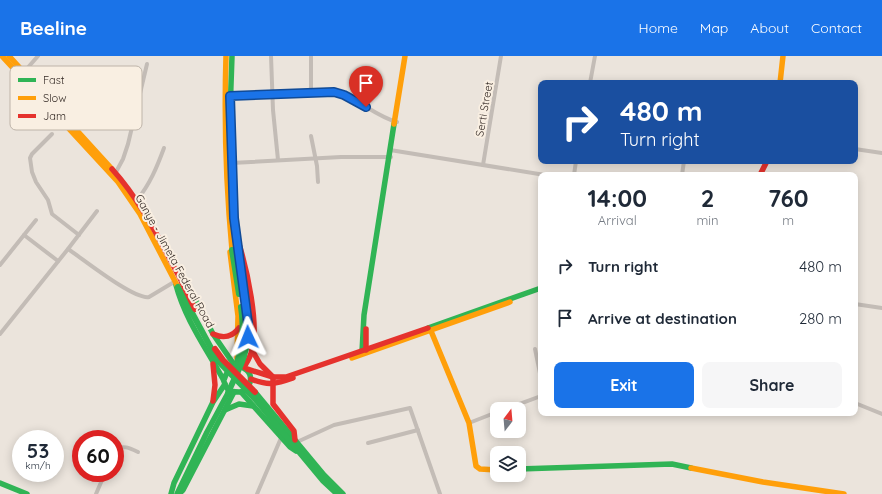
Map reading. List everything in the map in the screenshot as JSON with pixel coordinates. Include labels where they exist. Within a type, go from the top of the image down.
[{"type":"main road","name":"Ganye - Jimeta Federal Road","points":[[2,56],[11,66]]},
{"type":"main road","name":"Ganye - Jimeta Federal Road","points":[[9,56],[18,66]]},
{"type":"main road","points":[[171,494],[183,490],[226,410],[229,392],[238,359],[243,328],[235,250],[228,207],[225,91],[226,56]]},
{"type":"main road","points":[[232,56],[230,96],[233,237],[230,260],[239,328],[236,366]]},
{"type":"main road","points":[[364,351],[364,315],[407,56]]},
{"type":"main road","points":[[780,80],[783,56]]},
{"type":"main road","name":"Ganye - Jimeta Federal Road","points":[[70,130],[118,182],[136,209],[218,361],[254,395]]},
{"type":"main road","name":"Ganye - Jimeta Federal Road","points":[[77,130],[116,172],[137,200],[152,225],[175,271],[177,284]]},
{"type":"main road","points":[[177,491],[213,408],[229,392],[241,392],[249,388],[251,379],[246,368],[252,350],[253,326],[250,297],[244,258],[233,237]]},
{"type":"main road","points":[[175,271],[189,287],[213,334],[236,366]]},
{"type":"main road","points":[[177,284],[179,296],[188,317],[229,392]]},
{"type":"main road","points":[[251,379],[261,383],[274,385],[364,351],[538,289]]},
{"type":"main road","points":[[171,494],[174,483],[224,382],[226,372],[236,366],[273,377],[286,377],[431,331],[538,292]]},
{"type":"main road","points":[[213,334],[218,337],[227,338],[234,335],[239,328]]},
{"type":"main road","points":[[431,331],[469,423],[476,466],[480,469],[490,470]]},
{"type":"main road","points":[[252,350],[260,364],[273,377],[273,404],[294,432],[296,441]]},
{"type":"main road","points":[[212,363],[215,385],[213,402]]},
{"type":"main road","points":[[241,392],[281,438],[290,447],[298,452]]},
{"type":"main road","points":[[254,395],[296,441],[324,475],[343,494]]},
{"type":"main road","points":[[254,395],[298,452],[323,481],[337,494]]},
{"type":"main road","points":[[226,410],[236,404],[246,403],[254,407]]},
{"type":"main road","points":[[526,470],[672,464],[763,482],[844,494]]},
{"type":"main road","points":[[0,483],[27,494]]},
{"type":"street","points":[[29,66],[38,56]]},
{"type":"street","points":[[272,56],[272,94],[278,160]]},
{"type":"street","points":[[311,56],[311,92]]},
{"type":"street","name":"Serti Street","points":[[483,165],[501,56]]},
{"type":"street","points":[[591,80],[595,56]]},
{"type":"street","points":[[142,85],[147,64]]},
{"type":"street","points":[[230,96],[311,92],[338,93],[396,122]]},
{"type":"street","points":[[116,172],[123,158],[131,130]]},
{"type":"street","points":[[52,134],[32,154],[30,158],[32,172],[36,182],[48,200],[52,214],[79,235]]},
{"type":"street","points":[[310,136],[317,166],[318,182]]},
{"type":"street","points":[[137,200],[145,190],[155,172],[164,148]]},
{"type":"street","points":[[858,149],[882,153]]},
{"type":"street","points":[[231,163],[391,153],[538,174]]},
{"type":"street","points":[[0,334],[79,235],[97,210]]},
{"type":"street","points":[[0,265],[36,220]]},
{"type":"street","points":[[24,235],[58,261]]},
{"type":"street","points":[[68,249],[137,296],[145,298],[150,297],[177,284]]},
{"type":"street","points":[[858,304],[882,308]]},
{"type":"street","points":[[535,349],[538,364]]},
{"type":"street","points":[[525,402],[538,397]]},
{"type":"street","points":[[858,404],[882,414]]},
{"type":"street","points":[[296,441],[334,425],[410,408],[440,494]]},
{"type":"street","points":[[469,423],[490,415]]},
{"type":"street","points":[[368,443],[418,430]]},
{"type":"street","points":[[257,494],[281,438]]},
{"type":"street","points":[[124,447],[138,452]]},
{"type":"street","points":[[96,494],[101,482]]},
{"type":"traffic: fast","points":[[232,56],[231,153],[237,250]]},
{"type":"traffic: fast","points":[[362,352],[364,315],[394,124]]},
{"type":"traffic: fast","points":[[232,250],[239,294]]},
{"type":"traffic: fast","points":[[228,393],[244,356],[248,331],[246,304],[237,250]]},
{"type":"traffic: fast","points":[[181,278],[189,287],[213,334],[235,366]]},
{"type":"traffic: fast","points":[[176,285],[190,322],[223,379],[226,387],[232,391],[243,392],[249,386],[250,374],[242,367],[232,367],[226,374],[224,380]]},
{"type":"traffic: fast","points":[[178,287],[218,361],[254,398]]},
{"type":"traffic: fast","points":[[428,328],[538,289]]},
{"type":"traffic: fast","points":[[236,365],[242,336],[241,307]]},
{"type":"traffic: fast","points":[[171,494],[174,483],[213,402],[225,384]]},
{"type":"traffic: fast","points":[[179,494],[183,490],[234,392]]},
{"type":"traffic: fast","points":[[241,392],[290,447],[296,451]]},
{"type":"traffic: fast","points":[[255,392],[324,475],[343,494]]},
{"type":"traffic: fast","points":[[177,494],[228,393]]},
{"type":"traffic: fast","points":[[254,398],[323,481],[337,494]]},
{"type":"traffic: fast","points":[[225,410],[239,404],[253,406]]},
{"type":"traffic: fast","points":[[526,469],[672,464],[691,468]]},
{"type":"traffic: fast","points":[[0,483],[27,494]]},
{"type":"traffic: slow","points":[[2,56],[11,66]]},
{"type":"traffic: slow","points":[[9,56],[18,66]]},
{"type":"traffic: slow","points":[[226,56],[226,153],[232,250]]},
{"type":"traffic: slow","points":[[394,124],[405,56]]},
{"type":"traffic: slow","points":[[780,80],[783,56]]},
{"type":"traffic: slow","points":[[70,130],[118,182],[140,214],[178,287]]},
{"type":"traffic: slow","points":[[76,130],[112,169]]},
{"type":"traffic: slow","points":[[230,252],[238,316],[237,358]]},
{"type":"traffic: slow","points":[[352,358],[510,302]]},
{"type":"traffic: slow","points":[[431,331],[469,423],[476,466],[480,469],[490,470]]},
{"type":"traffic: slow","points":[[691,468],[763,482],[844,494]]},
{"type":"traffic: jam","points":[[762,172],[766,164]]},
{"type":"traffic: jam","points":[[112,169],[142,209],[182,282]]},
{"type":"traffic: jam","points":[[239,244],[251,297],[254,326],[254,339],[251,352],[244,367]]},
{"type":"traffic: jam","points":[[182,282],[195,309]]},
{"type":"traffic: jam","points":[[213,334],[224,337],[231,335],[239,328]]},
{"type":"traffic: jam","points":[[247,369],[273,377],[286,377],[428,328]]},
{"type":"traffic: jam","points":[[366,329],[366,350]]},
{"type":"traffic: jam","points":[[215,349],[223,360],[255,392]]},
{"type":"traffic: jam","points":[[252,350],[260,364],[273,377],[273,404],[294,431],[295,440]]},
{"type":"traffic: jam","points":[[213,364],[215,385],[213,401]]},
{"type":"traffic: jam","points":[[251,379],[262,383],[272,383],[282,382],[293,378]]},
{"type":"route","points":[[248,337],[248,323],[232,201],[230,96],[334,92],[344,95],[366,107]]}]
